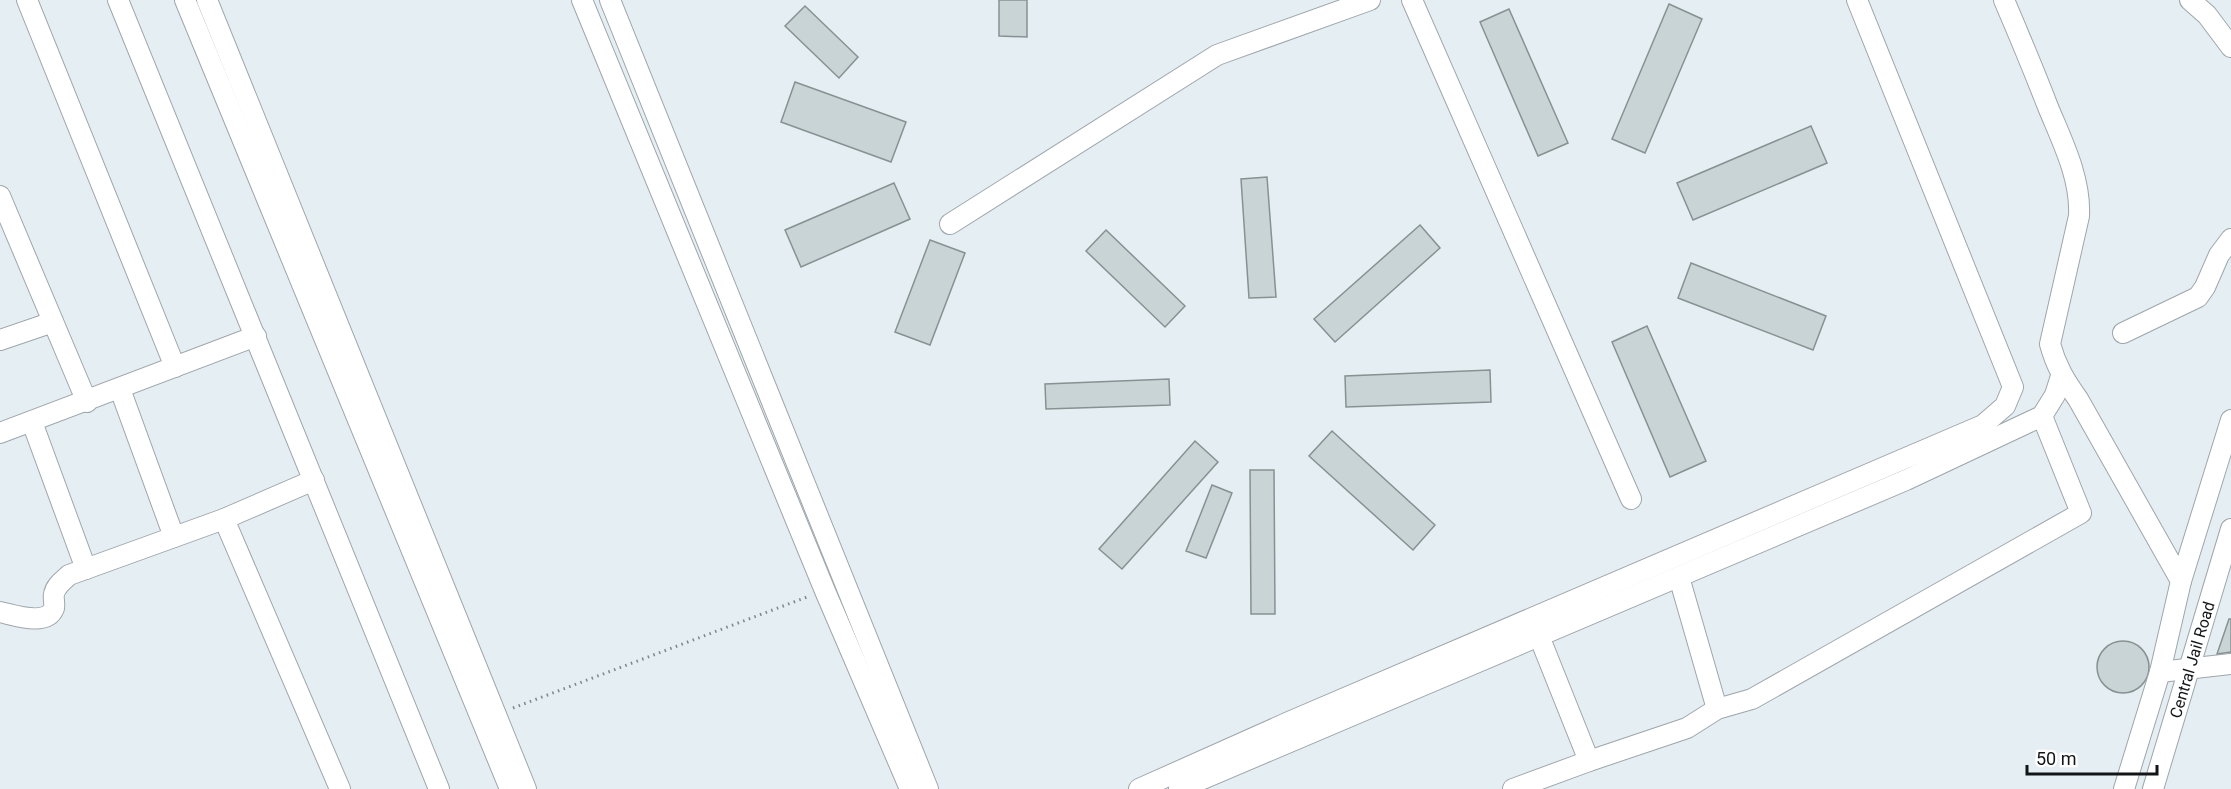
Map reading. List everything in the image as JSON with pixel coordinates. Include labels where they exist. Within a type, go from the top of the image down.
[{"type":"street","points":[[27,0],[175,367]]},
{"type":"street","points":[[118,0],[439,789]]},
{"type":"street","points":[[185,0],[510,789]]},
{"type":"street","points":[[207,0],[526,789]]},
{"type":"street","points":[[582,0],[825,591],[910,789]]},
{"type":"street","points":[[610,0],[928,789]]},
{"type":"street","points":[[950,224],[1217,56],[1370,0]]},
{"type":"street","points":[[1412,0],[1631,499]]},
{"type":"street","points":[[1139,789],[1983,425],[2005,406],[2013,387],[1857,0]]},
{"type":"street","points":[[2004,0],[2059,134],[2077,183],[2080,198],[2079,216],[2050,344],[2061,376],[2078,399],[2181,582]]},
{"type":"street","points":[[2190,0],[2207,15],[2231,47]]},
{"type":"street","points":[[0,196],[87,402]]},
{"type":"street","points":[[2123,333],[2198,297],[2219,255],[2231,239]]},
{"type":"street","points":[[0,340],[53,322]]},
{"type":"street","points":[[0,434],[256,336]]},
{"type":"street","points":[[1179,789],[1906,480],[2042,416],[2055,395],[2061,376]]},
{"type":"street","points":[[120,389],[174,537]]},
{"type":"street","points":[[1513,789],[1687,728],[1717,709],[1752,699],[2081,513],[2042,416]]},
{"type":"street","points":[[2124,789],[2160,672],[2181,582],[2231,420]]},
{"type":"street","points":[[32,422],[86,569]]},
{"type":"street","points":[[0,612],[37,619],[49,616],[54,608],[54,594],[58,584],[69,575],[224,519],[314,480]]},
{"type":"street","points":[[224,519],[340,789]]},
{"type":"street","name":"Central Jail Road","points":[[2153,789],[2231,529]]},
{"type":"street","points":[[1679,576],[1717,709]]},
{"type":"street","points":[[1539,636],[1589,761]]},
{"type":"street","points":[[2160,672],[2231,664]]},
{"type":"path","points":[[495,716],[825,591]]},
{"type":"building","points":[[999,0],[1027,0],[1027,37],[999,36]]},
{"type":"building","points":[[1669,4],[1702,19],[1645,153],[1612,139]]},
{"type":"building","points":[[805,6],[858,57],[839,78],[785,26]]},
{"type":"building","points":[[1509,9],[1568,143],[1538,156],[1480,22]]},
{"type":"building","points":[[795,82],[906,122],[891,162],[781,122]]},
{"type":"building","points":[[1811,126],[1827,163],[1693,220],[1677,183]]},
{"type":"building","points":[[1267,177],[1276,297],[1249,298],[1241,179]]},
{"type":"building","points":[[894,183],[910,219],[801,267],[785,230]]},
{"type":"building","points":[[1420,225],[1440,248],[1335,342],[1314,319]]},
{"type":"building","points":[[1106,230],[1185,306],[1165,327],[1086,251]]},
{"type":"building","points":[[930,240],[965,253],[930,345],[895,332]]},
{"type":"building","points":[[1691,263],[1826,316],[1813,350],[1678,298]]},
{"type":"building","points":[[1647,326],[1706,461],[1670,477],[1612,342]]},
{"type":"building","points":[[1490,370],[1491,402],[1346,407],[1345,376]]},
{"type":"building","points":[[1169,379],[1170,405],[1046,409],[1045,384]]},
{"type":"building","points":[[1332,431],[1435,525],[1413,550],[1309,456]]},
{"type":"building","points":[[1195,441],[1218,462],[1122,569],[1099,549]]},
{"type":"building","points":[[1250,470],[1274,470],[1275,614],[1251,614]]},
{"type":"building","points":[[1212,485],[1232,493],[1206,558],[1186,551]]},
{"type":"building","points":[[2229,619],[2231,619],[2231,652],[2217,654]]},
{"type":"building","points":[[2118,641],[2128,641],[2142,648],[2149,667],[2142,686],[2128,693],[2118,693],[2108,689],[2101,682],[2097,672],[2097,662],[2101,652],[2108,645]]}]
